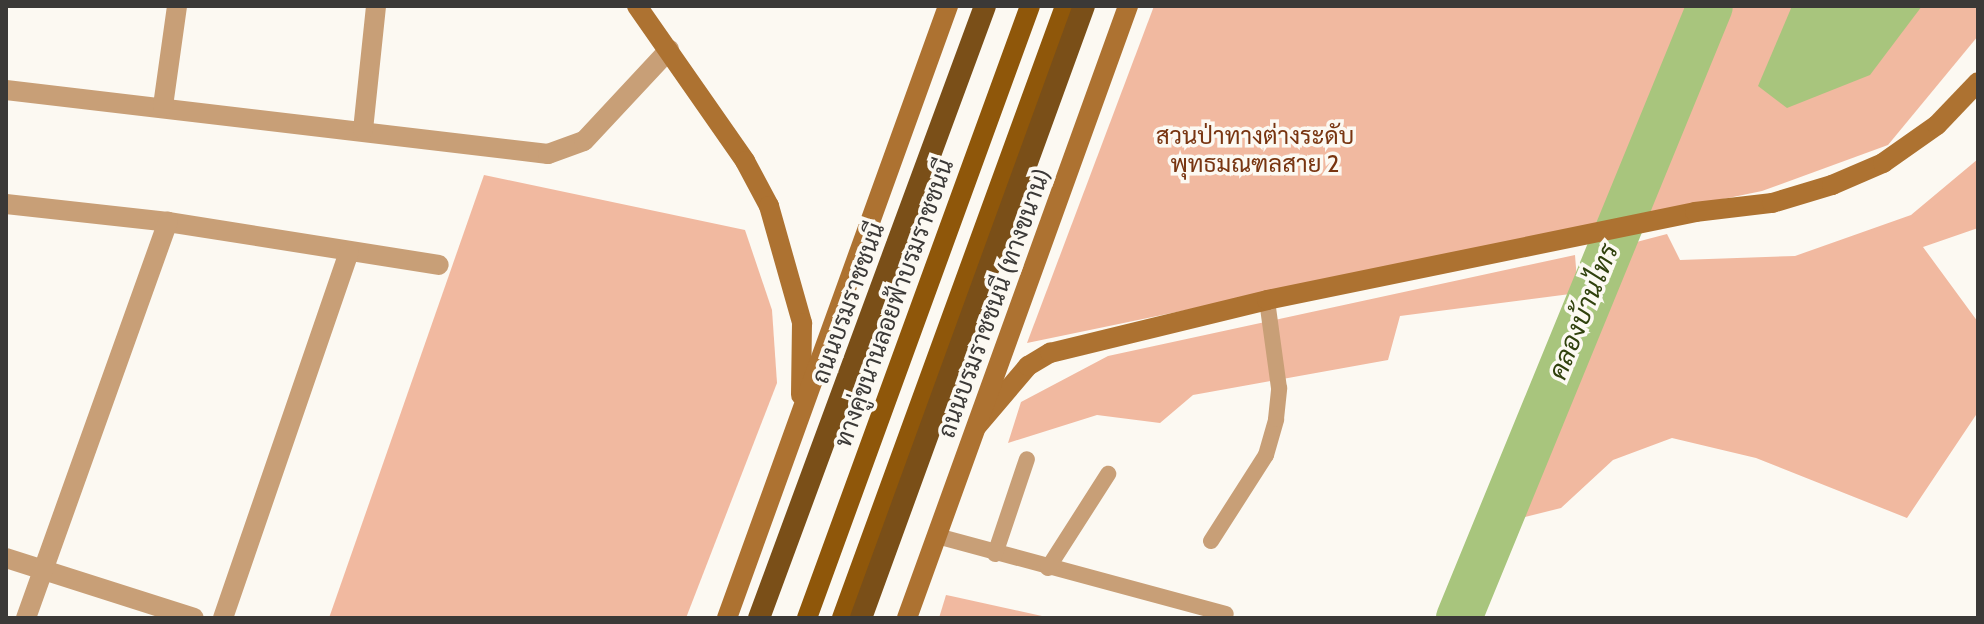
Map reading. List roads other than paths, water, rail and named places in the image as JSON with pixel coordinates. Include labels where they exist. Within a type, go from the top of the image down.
[{"type":"highway","name":"ถนนบรมราชชนนี","points":[[759,618],[985,6]]},
{"type":"highway","points":[[861,618],[1084,6]]},
{"type":"main road","points":[[637,6],[745,161],[784,247],[802,323],[799,419]]},
{"type":"main road","points":[[727,618],[948,6]]},
{"type":"main road","name":"ทางคู่ขนานลอยฟ้าบรมราชชนนี","points":[[807,618],[1030,6]]},
{"type":"main road","points":[[842,618],[1065,6]]},
{"type":"main road","name":"ถนนบรมราชชนนี (ทางขนาน)","points":[[907,618],[1128,6]]},
{"type":"main road","points":[[977,426],[1028,366],[1050,353],[1267,300],[1559,244],[1695,212],[1772,203],[1883,163],[1937,125],[1978,82]]},
{"type":"street","points":[[163,106],[177,6]]},
{"type":"street","points":[[363,130],[376,6]]},
{"type":"street","points":[[6,90],[163,106],[548,154],[584,141],[669,50]]},
{"type":"street","points":[[6,204],[168,222],[439,265]]},
{"type":"street","points":[[26,618],[168,222]]},
{"type":"street","points":[[223,618],[349,252]]},
{"type":"street","points":[[6,558],[194,618]]},
{"type":"lane","points":[[1211,541],[1266,455],[1276,419],[1279,388],[1267,300]]},
{"type":"lane","points":[[995,554],[1027,459]]},
{"type":"lane","points":[[1048,568],[1108,474]]},
{"type":"lane","points":[[937,536],[1226,614]]},
{"type":"waterway","name":"คลองบ้านไทร","points":[[1459,618],[1710,6]]},
{"type":"park label","name":"สวนป่าทางต่างระดับ พุทธมณฑลสาย 2","points":[[1255,150]]}]
